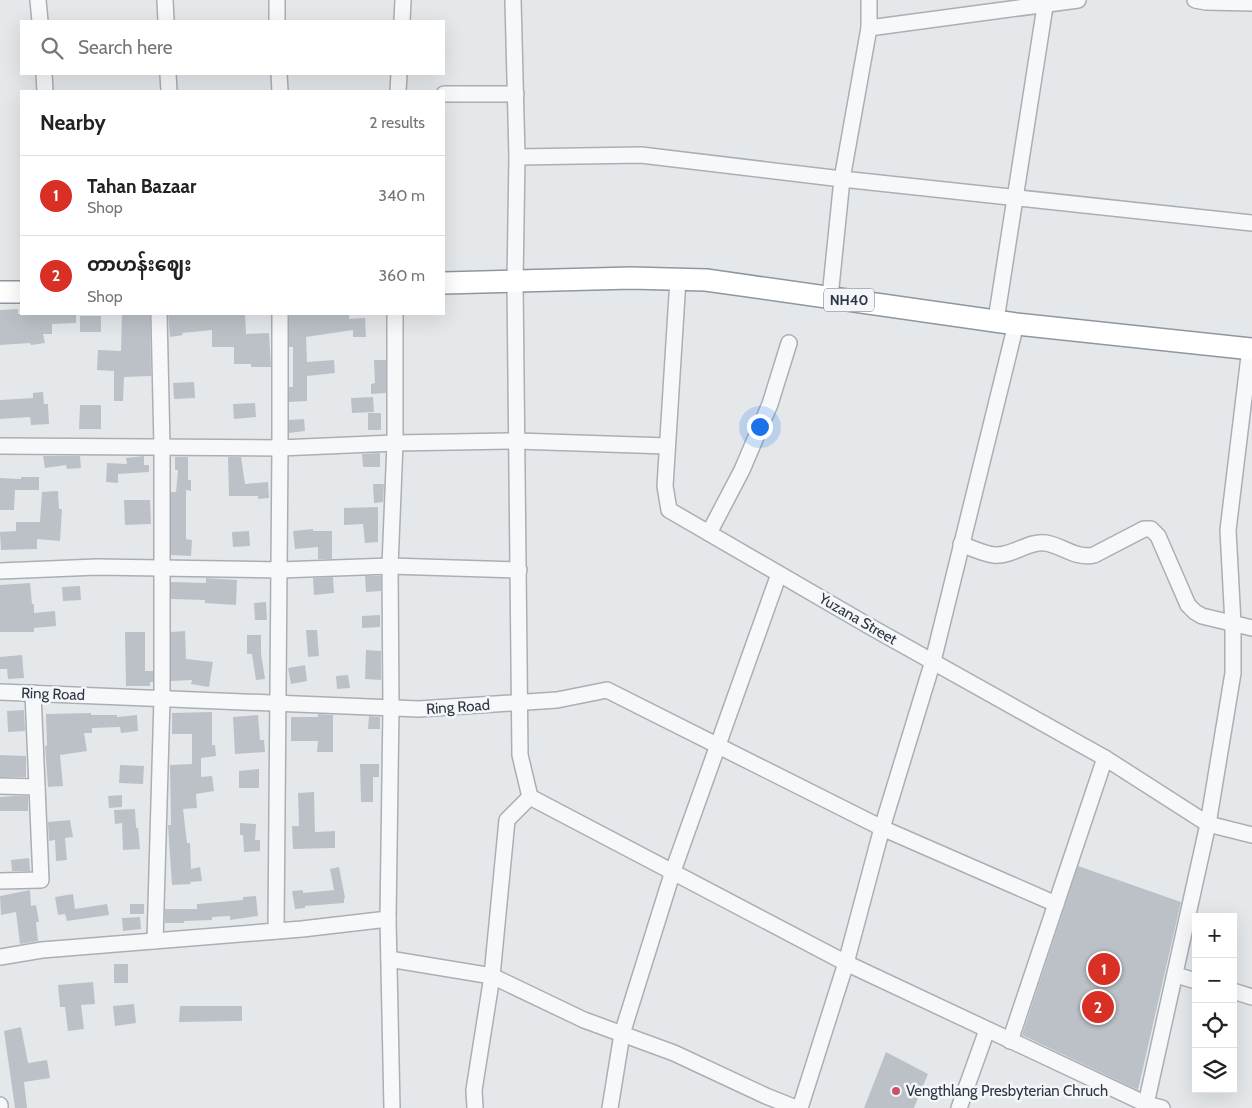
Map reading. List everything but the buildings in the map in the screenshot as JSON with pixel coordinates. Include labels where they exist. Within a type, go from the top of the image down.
[{"type":"highway","name":"NH40","points":[[445,283],[631,278],[706,280],[1006,322],[1251,348]]},
{"type":"highway","points":[[0,292],[20,292]]},
{"type":"street","points":[[38,0],[40,20]]},
{"type":"street","points":[[165,0],[166,20]]},
{"type":"street","points":[[277,0],[278,20]]},
{"type":"street","points":[[402,20],[404,0]]},
{"type":"street","points":[[513,0],[517,157],[515,282],[520,755],[530,797],[846,963],[1146,1104],[1162,1108]]},
{"type":"street","points":[[830,297],[842,179],[869,28],[869,0]]},
{"type":"street","points":[[869,28],[1046,2],[1078,0]]},
{"type":"street","points":[[1202,1],[1252,4]]},
{"type":"street","points":[[800,1108],[846,963],[882,828],[933,661],[961,544],[1006,322],[1015,197],[1046,2]]},
{"type":"street","points":[[44,75],[45,90]]},
{"type":"street","points":[[168,75],[169,90]]},
{"type":"street","points":[[279,75],[280,90]]},
{"type":"street","points":[[398,90],[399,75]]},
{"type":"street","points":[[445,94],[516,94]]},
{"type":"street","points":[[517,157],[641,155],[842,179],[1252,223]]},
{"type":"street","name":"Yuzana Street","points":[[678,279],[665,486],[670,510],[779,574],[1105,758],[1208,824],[1252,835]]},
{"type":"street","points":[[155,940],[162,699],[162,447],[159,315]]},
{"type":"street","points":[[276,931],[280,570],[280,315]]},
{"type":"street","points":[[392,1108],[388,919],[391,708],[390,566],[395,443],[395,315]]},
{"type":"street","points":[[709,533],[742,470],[770,404],[789,342]]},
{"type":"street","points":[[1146,1104],[1208,824],[1233,673],[1234,624],[1228,530],[1251,348]]},
{"type":"street","points":[[0,446],[280,448],[395,443],[517,441],[667,446]]},
{"type":"street","points":[[961,544],[994,555],[1005,554],[1044,542],[1067,552],[1088,556],[1144,529],[1151,529],[1158,536],[1188,605],[1195,612],[1202,616],[1252,628]]},
{"type":"street","points":[[0,571],[97,567],[280,570],[390,566],[518,570]]},
{"type":"street","points":[[610,1108],[622,1034],[673,871],[779,574]]},
{"type":"street","name":"Ring Road","points":[[0,692],[419,709],[557,700],[607,690],[882,828],[1056,904]]},
{"type":"street","points":[[0,881],[41,880],[33,693]]},
{"type":"street","points":[[1010,1041],[1105,758]]},
{"type":"street","points":[[0,786],[37,787]]},
{"type":"street","points":[[475,1108],[474,1090],[492,976],[506,820],[530,797]]},
{"type":"street","points":[[0,957],[42,950],[276,931],[388,919]]},
{"type":"street","points":[[389,960],[492,976],[584,1020],[674,1053],[796,1108]]},
{"type":"street","points":[[1176,975],[1192,980]]},
{"type":"street","points":[[1237,992],[1252,996]]},
{"type":"street","points":[[958,1108],[987,1030]]},
{"type":"place","name":"Tahan Bazaar","points":[[1104,969]]},
{"type":"place","name":"တာဟန်းဈေး","points":[[1098,1007]]},
{"type":"place","name":"Vengthlang Presbyterian Chruch","points":[[896,1091]]}]
